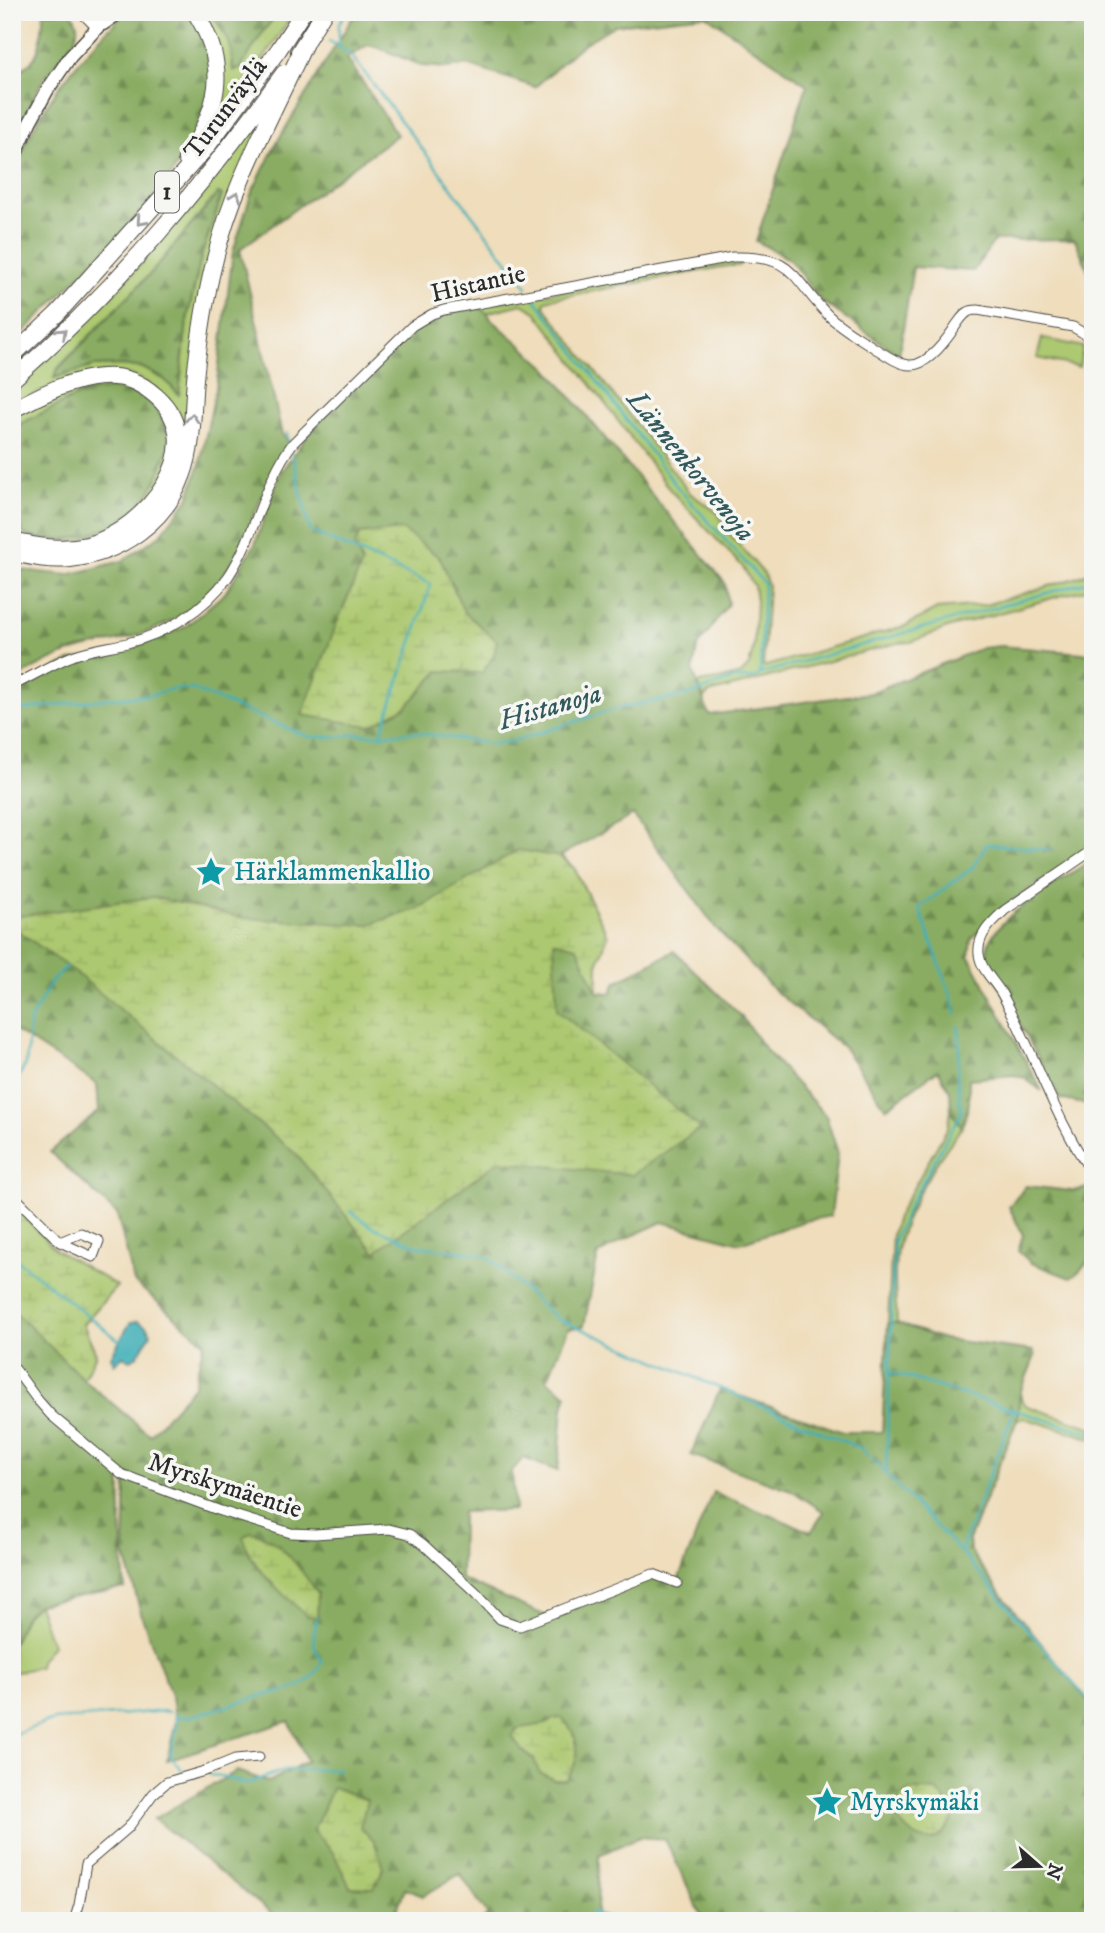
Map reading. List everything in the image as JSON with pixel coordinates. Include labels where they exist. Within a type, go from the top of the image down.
[{"type":"highway","points":[[171,188],[205,126],[217,84],[214,50],[206,28],[195,12]]},
{"type":"highway","name":"Turunväylä","points":[[12,356],[58,313],[171,188],[232,114],[303,12]]},
{"type":"highway","name":"Turunväylä","points":[[12,380],[132,263],[185,203],[247,125],[324,12]]},
{"type":"highway","points":[[12,553],[68,559],[113,548],[147,527],[174,494],[190,447],[202,322],[215,257],[258,142],[305,43]]},
{"type":"highway","points":[[12,410],[65,385],[85,379],[105,376],[132,379],[161,400],[177,429],[178,445],[167,480],[158,496],[142,514],[122,529],[87,545],[64,548],[12,541]]},
{"type":"main road","points":[[12,162],[48,89],[70,57],[108,12]]},
{"type":"main road","points":[[97,28],[120,12]]},
{"type":"street","points":[[81,12],[97,28]]},
{"type":"street","name":"Histantie","points":[[12,686],[75,655],[130,642],[165,630],[201,606],[227,578],[240,555],[282,457],[293,443],[412,326],[421,319],[444,310],[733,257],[751,256],[782,264],[794,273],[837,323],[881,352],[912,366],[935,352],[968,312],[978,310],[1073,327],[1093,343]]},
{"type":"street","points":[[1093,850],[1005,910],[985,930],[979,943],[979,954],[981,964],[1003,995],[1070,1136],[1093,1174]]},
{"type":"street","points":[[12,1194],[61,1242]]},
{"type":"street","name":"Myrskymäentie","points":[[12,1364],[51,1415],[121,1474],[218,1510],[291,1533],[389,1529],[409,1534],[469,1586],[500,1619],[520,1626],[653,1574],[677,1583]]},
{"type":"street","points":[[74,1921],[86,1864],[128,1828],[153,1794],[167,1782],[235,1759],[259,1757]]},
{"type":"green space","points":[[44,12],[71,12],[77,25],[76,35],[41,83],[12,143],[12,65],[21,69],[28,65],[37,53]]},
{"type":"green space","points":[[126,12],[191,12],[207,39],[213,85],[191,142],[167,182],[113,242],[12,344],[13,179],[31,133],[58,88]]},
{"type":"green space","points":[[201,12],[213,12],[228,42],[233,70],[278,12],[294,12],[209,133]]},
{"type":"green space","points":[[278,12],[240,69],[233,70],[229,42],[212,13]]},
{"type":"green space","points":[[356,12],[1093,12],[1093,282],[1075,239],[995,240],[973,271],[913,267],[899,355],[820,300],[789,259],[756,241],[807,85],[706,15],[615,25],[582,45],[535,87],[467,65],[447,68],[422,66],[368,45],[347,58],[397,135],[240,249],[282,434],[289,442],[271,474],[242,544],[214,586],[194,606],[171,621],[132,637],[70,652],[12,680],[12,575],[21,570],[68,575],[122,561],[160,535],[188,499],[200,463],[216,388],[233,252],[251,194],[277,142]]},
{"type":"green space","points":[[271,105],[232,195],[212,256],[200,317],[186,451],[178,477],[168,495],[157,511],[127,536],[90,552],[63,555],[12,549],[12,544],[47,550],[95,546],[127,531],[146,515],[162,496],[174,475],[180,453],[180,431],[173,410],[156,390],[131,376],[102,373],[55,385],[12,406],[12,390],[83,325],[149,255],[212,181]],"holes":[[[218,193],[222,195],[201,257],[187,320],[179,394],[164,379],[143,368],[122,365],[94,366],[54,378],[58,368],[152,272]]]},
{"type":"green space","points":[[218,193],[222,195],[201,257],[187,320],[179,395],[164,379],[143,368],[122,365],[94,366],[54,378],[58,369],[152,272]]},
{"type":"green space","points":[[743,259],[739,266],[550,299],[544,306],[691,494],[718,513],[729,533],[764,574],[768,586],[763,667],[905,626],[937,609],[985,605],[1079,577],[1093,570],[1093,588],[950,627],[911,642],[898,643],[709,693],[704,698],[698,683],[741,674],[749,666],[754,645],[754,586],[742,566],[671,491],[536,312],[522,304],[488,314],[476,306]]},
{"type":"green space","points":[[476,306],[547,368],[725,583],[728,604],[697,648],[693,671],[709,715],[870,693],[982,648],[1001,646],[1093,654],[1093,847],[1001,909],[971,939],[969,956],[1042,1091],[1015,1075],[969,1079],[969,1104],[962,1127],[951,1111],[950,1091],[938,1070],[886,1108],[844,1048],[774,990],[716,928],[633,815],[561,856],[574,868],[608,936],[598,962],[597,992],[611,993],[616,982],[674,951],[741,1016],[765,1049],[826,1116],[838,1153],[831,1216],[805,1221],[740,1243],[662,1222],[598,1255],[584,1326],[568,1329],[547,1380],[567,1395],[563,1408],[558,1471],[523,1458],[512,1471],[515,1510],[462,1512],[461,1579],[546,1616],[653,1574],[677,1583],[713,1492],[811,1532],[824,1512],[791,1490],[691,1455],[720,1389],[843,1432],[882,1432],[888,1323],[897,1323],[943,1339],[1033,1351],[1035,1356],[1020,1393],[1017,1420],[969,1540],[970,1551],[1000,1593],[1093,1707],[1093,1921],[704,1921],[665,1839],[639,1837],[599,1855],[597,1914],[609,1921],[481,1921],[488,1915],[460,1874],[423,1896],[405,1889],[392,1921],[281,1921],[154,1819],[237,1771],[269,1782],[307,1761],[289,1721],[167,1760],[176,1721],[172,1698],[142,1617],[124,1552],[126,1476],[121,1474],[125,1588],[38,1604],[26,1615],[12,1644],[12,1215],[18,1210],[56,1250],[117,1286],[83,1324],[96,1354],[83,1379],[150,1435],[194,1386],[204,1342],[134,1282],[117,1214],[50,1152],[99,1111],[97,1084],[12,1029],[12,691],[70,661],[132,648],[185,627],[225,593],[255,544],[280,473],[313,428],[418,325],[445,313]]},
{"type":"green space","points":[[1042,338],[1083,347],[1079,367],[1037,358]]},
{"type":"green space","points":[[126,382],[160,404],[174,449],[156,494],[118,528],[76,542],[12,537],[12,520],[17,521],[83,393],[12,428],[12,414],[78,384]]},
{"type":"green space","points":[[108,389],[134,394],[148,401],[159,413],[169,431],[167,451],[152,489],[143,502],[127,516],[100,531],[70,539],[39,538],[24,534],[18,521],[12,520],[12,428],[83,393]]},
{"type":"green space","points":[[403,530],[440,558],[464,612],[497,641],[494,655],[482,673],[439,671],[406,707],[370,726],[302,715],[362,564],[355,544],[360,534]]},
{"type":"green space","points":[[518,850],[560,857],[574,868],[608,936],[598,962],[597,992],[577,947],[554,941],[557,1010],[700,1128],[632,1175],[499,1161],[375,1252],[296,1154],[77,974],[12,926],[12,917],[153,897],[243,918],[367,925],[417,909]]},
{"type":"green space","points":[[1093,859],[1093,1117],[1084,1104],[1060,1099],[987,962],[987,954],[993,934],[1017,910]]},
{"type":"green space","points":[[951,1111],[962,1127],[925,1181],[904,1225],[896,1261],[897,1323],[888,1323],[892,1234],[897,1217],[948,1127]]},
{"type":"green space","points":[[1026,1186],[1072,1191],[1088,1188],[1093,1193],[1093,1255],[1077,1274],[1070,1278],[1031,1263],[1018,1251],[1023,1235],[1009,1207]]},
{"type":"green space","points":[[18,1210],[56,1250],[117,1286],[83,1324],[96,1354],[83,1379],[12,1309],[12,1215]]},
{"type":"green space","points":[[1020,1393],[1027,1406],[1093,1428],[1093,1439],[1024,1418],[1017,1420]]},
{"type":"green space","points":[[250,1532],[271,1540],[296,1565],[318,1593],[317,1617],[307,1616],[260,1569],[243,1537]]},
{"type":"green space","points":[[38,1604],[52,1645],[40,1661],[39,1667],[12,1673],[12,1644],[26,1615]]},
{"type":"green space","points":[[562,1718],[573,1733],[577,1756],[566,1780],[554,1780],[539,1772],[534,1759],[522,1750],[512,1736],[516,1729],[546,1724],[553,1719]]},
{"type":"green space","points":[[333,1787],[367,1800],[360,1828],[373,1839],[384,1867],[374,1888],[350,1887],[334,1854],[313,1831]]},
{"type":"green space","points":[[912,1790],[937,1791],[951,1807],[952,1821],[937,1838],[931,1840],[918,1837],[907,1830],[894,1815],[901,1796]]},
{"type":"water","points":[[138,1321],[146,1326],[151,1334],[137,1356],[131,1360],[123,1356],[114,1364],[111,1356],[130,1323]]},
{"type":"waterway","name":"Lännenkorvenoja","points":[[346,12],[339,24],[338,46],[351,55],[527,287]]},
{"type":"waterway","points":[[329,41],[338,46]]},
{"type":"waterway","name":"Lännenkorvenoja","points":[[535,299],[678,488],[764,583],[760,673]]},
{"type":"waterway","points":[[287,433],[288,440]]},
{"type":"waterway","points":[[292,454],[310,531],[431,584],[381,735]]},
{"type":"waterway","name":"Histanoja","points":[[12,711],[152,695],[172,689],[192,689],[309,737],[413,732],[493,744],[514,741],[615,709],[692,694],[733,679],[754,678],[763,673],[1093,580]]},
{"type":"waterway","points":[[956,1014],[919,908],[971,869],[987,844],[1051,850]]},
{"type":"waterway","points":[[12,1088],[26,1064],[30,1020],[53,979],[66,967]]},
{"type":"waterway","points":[[886,1473],[894,1240],[911,1202],[961,1113],[957,1077],[960,1042],[958,1026]]},
{"type":"waterway","points":[[350,1211],[371,1226],[418,1246],[480,1254],[493,1261],[556,1318],[862,1449],[961,1552],[1093,1705]]},
{"type":"waterway","points":[[12,1256],[120,1341]]},
{"type":"waterway","points":[[890,1372],[1093,1434]]},
{"type":"waterway","points":[[961,1551],[1014,1410]]},
{"type":"waterway","points":[[184,1772],[170,1757],[177,1723],[175,1715],[188,1717],[303,1684],[317,1671],[322,1660],[314,1644],[317,1617]]},
{"type":"waterway","points":[[12,1735],[54,1720],[169,1712]]},
{"type":"waterway","points":[[210,1775],[243,1783],[285,1770],[338,1769]]},
{"type":"waterway","points":[[592,1912],[615,1921]]},
{"type":"place","name":"Härklammenkallio","points":[[211,872]]},
{"type":"place","name":"Myrskymäki","points":[[827,1802]]}]
